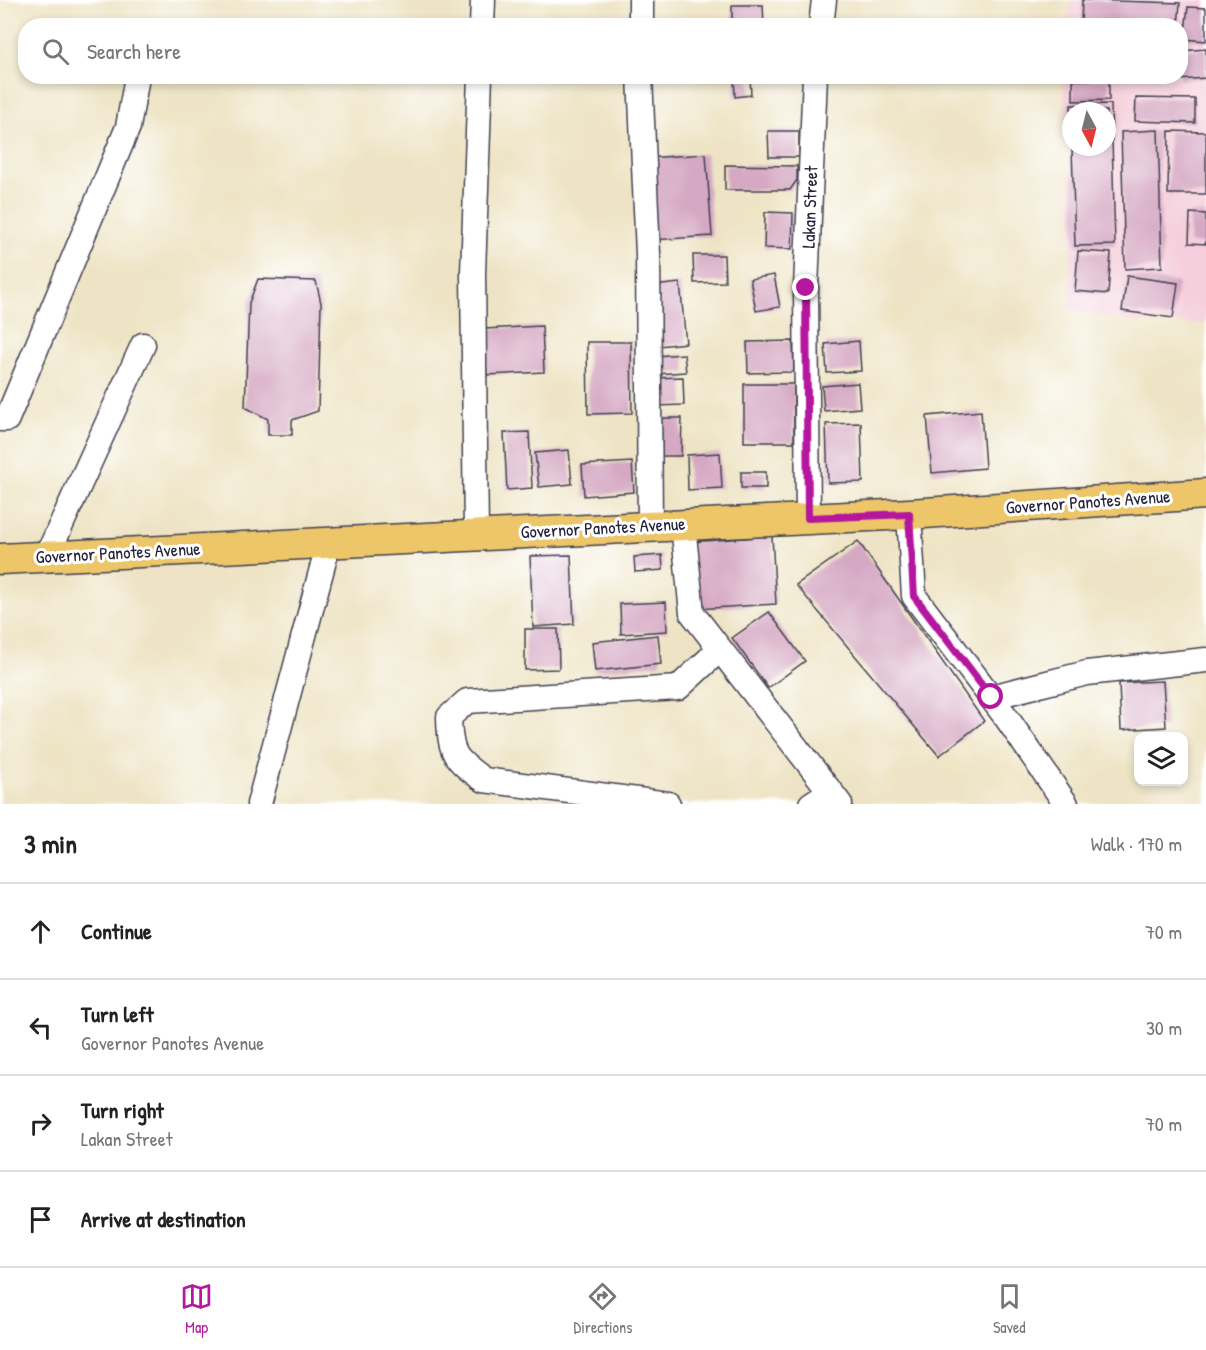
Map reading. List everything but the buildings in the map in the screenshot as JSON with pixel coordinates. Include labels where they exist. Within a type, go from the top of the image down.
[{"type":"main road","name":"Governor Panotes Avenue","points":[[0,559],[909,514],[1206,494]]},
{"type":"street","points":[[482,18],[483,0]]},
{"type":"street","points":[[641,0],[641,18]]},
{"type":"street","points":[[822,18],[824,0]]},
{"type":"street","points":[[0,419],[6,419],[128,127],[136,84]]},
{"type":"street","points":[[476,534],[473,273],[480,84]]},
{"type":"street","points":[[640,84],[648,254],[650,526]]},
{"type":"street","name":"Lakan Street","points":[[808,518],[806,288],[815,84]]},
{"type":"street","points":[[47,556],[143,345]]},
{"type":"street","points":[[909,514],[914,596],[991,697],[1066,804]]},
{"type":"street","points":[[683,525],[692,613],[836,798],[811,804]]},
{"type":"street","points":[[259,804],[329,542]]},
{"type":"street","points":[[668,804],[484,780],[462,764],[449,745],[449,717],[467,701],[678,688],[719,650]]},
{"type":"street","points":[[991,697],[1087,673],[1206,660]]},
{"type":"shaded area","points":[[1072,0],[1206,0],[1206,324],[1135,322],[1070,310],[1072,211],[1068,156],[1116,156],[1116,102],[1065,102],[1063,84],[1188,84],[1188,18],[1068,18]]},
{"type":"route","points":[[806,288],[808,518],[909,514],[914,596],[991,697]]}]
